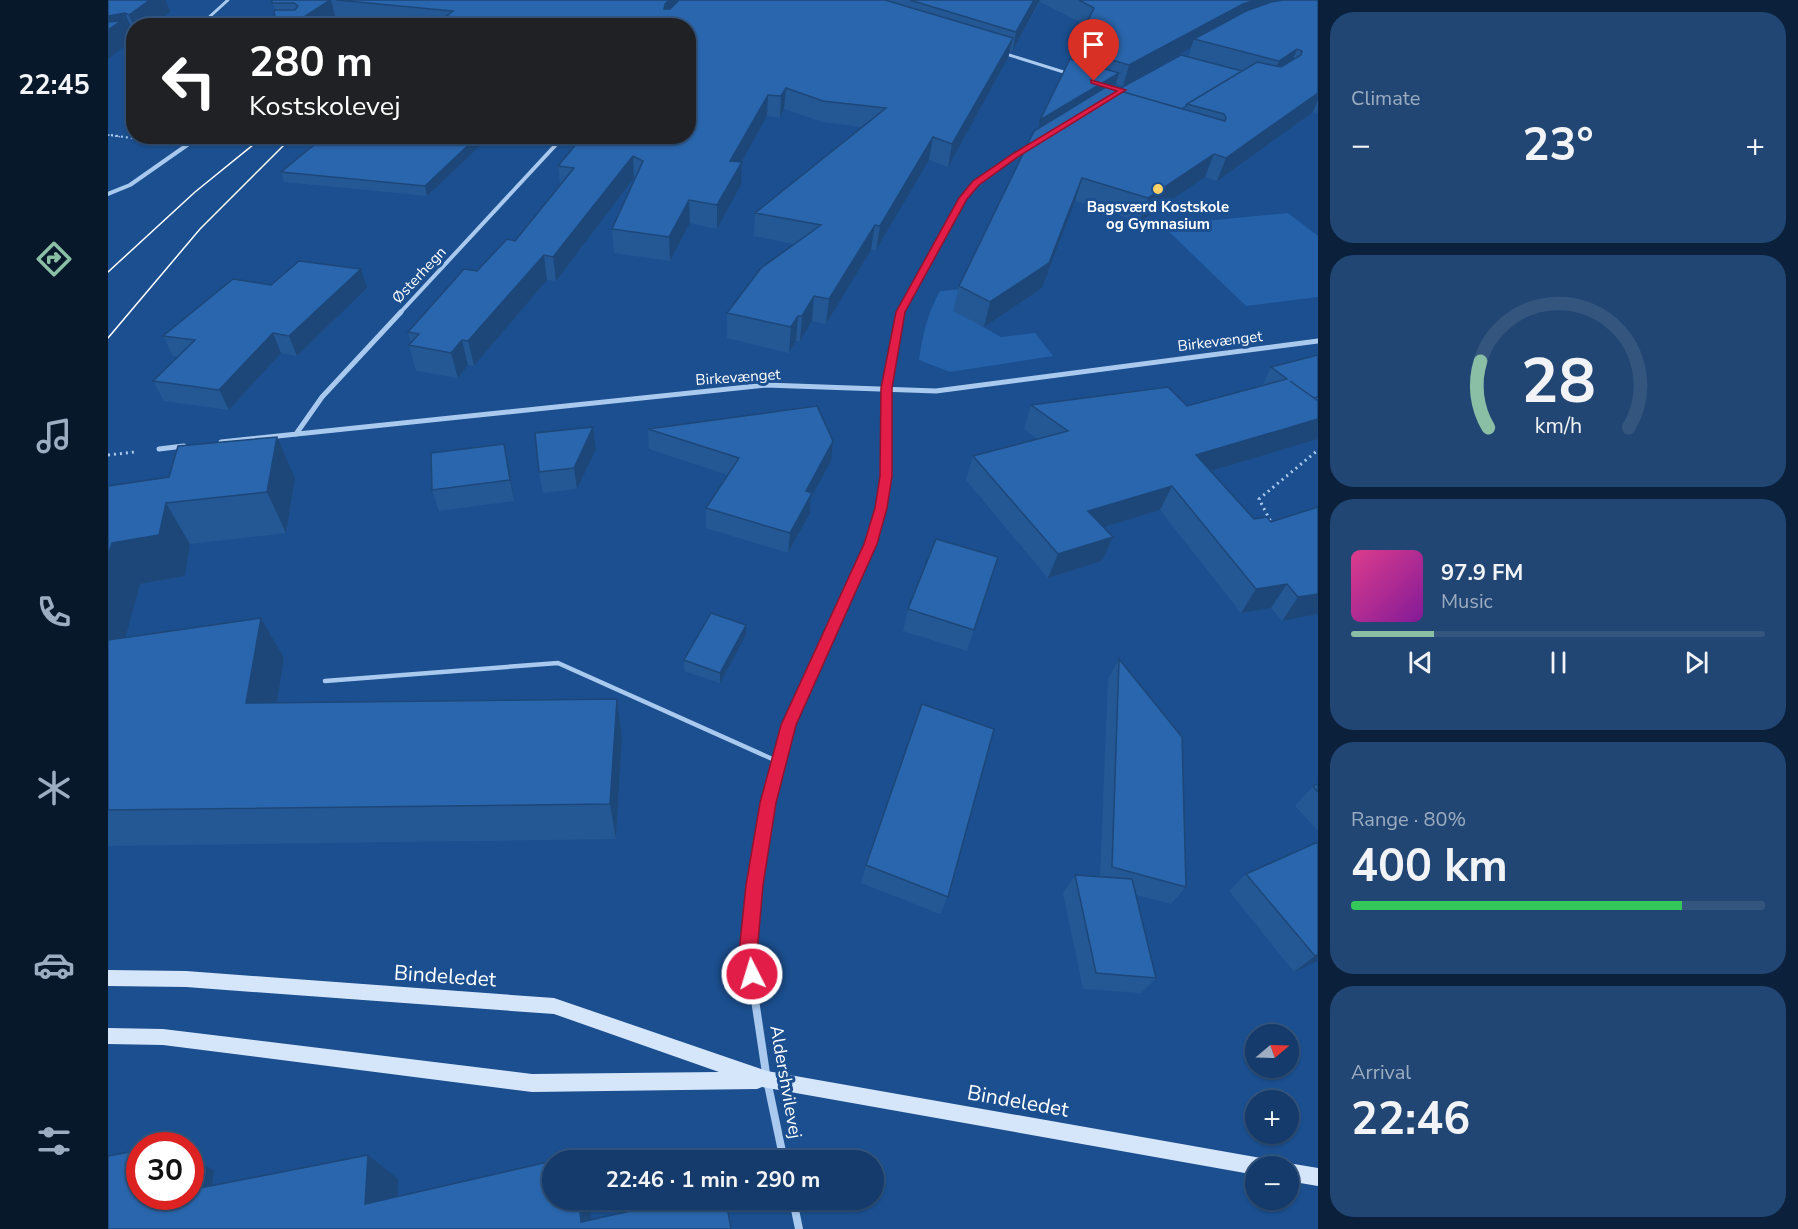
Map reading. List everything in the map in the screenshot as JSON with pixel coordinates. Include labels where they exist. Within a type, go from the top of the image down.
[{"type":"street","points":[[208,18],[228,0]]},
{"type":"street","points":[[108,41],[126,39]]},
{"type":"street","points":[[998,52],[1072,75]]},
{"type":"street","name":"Aldershvilevej","points":[[782,1150],[767,1080],[748,953],[754,885],[768,803],[788,725],[874,534],[886,476],[886,388],[900,312],[963,198],[976,183],[1037,142]]},
{"type":"street","points":[[108,194],[129,185],[188,144]]},
{"type":"street","name":"Østerhegn","points":[[296,434],[322,397],[557,144]]},
{"type":"street","name":"Birkevænget","points":[[216,443],[766,385],[936,391],[1318,341]]},
{"type":"street","points":[[159,449],[193,445]]},
{"type":"street","name":"Bindeledet","points":[[108,978],[186,979],[554,1006],[767,1080],[1245,1164]]},
{"type":"street","name":"Bindeledet","points":[[108,1036],[164,1037],[532,1083],[767,1080]]},
{"type":"street","points":[[1299,1174],[1318,1177]]},
{"type":"street","points":[[795,1210],[799,1229]]},
{"type":"lane","points":[[326,681],[558,663],[779,762]]},
{"type":"path","points":[[364,18],[370,15]]},
{"type":"path","points":[[1277,533],[1258,499],[1318,450]]},
{"type":"shaded area","points":[[1288,213],[1318,236],[1318,297],[1246,306],[1162,225]]},
{"type":"shaded area","points":[[964,289],[976,323],[1001,337],[1035,333],[1053,356],[950,372],[919,360],[926,324],[940,291]]},
{"type":"building","points":[[108,0],[150,0],[129,15],[125,13],[108,16]]},
{"type":"building","points":[[272,0],[330,0],[302,18],[275,18],[274,10],[295,10],[298,6],[294,3],[272,3]]},
{"type":"building","points":[[336,0],[669,0],[664,9],[670,9],[679,0],[885,0],[1013,38],[952,144],[933,137],[880,226],[875,225],[829,299],[814,296],[802,316],[798,316],[791,327],[727,313],[761,268],[821,225],[755,213],[886,108],[823,101],[786,88],[781,96],[768,95],[730,161],[742,162],[717,205],[689,200],[669,237],[612,229],[643,161],[633,156],[553,257],[544,255],[468,341],[462,340],[451,353],[409,345],[419,334],[408,332],[464,269],[477,271],[507,239],[515,241],[574,168],[558,166],[576,144],[696,144],[696,18],[462,18],[446,16],[453,11]]},
{"type":"building","points":[[910,0],[1034,0],[1016,32]]},
{"type":"building","points":[[1079,0],[1255,0],[1243,4],[1129,65],[1074,49],[1094,8]]},
{"type":"building","points":[[1283,0],[1318,0],[1318,93],[1226,158],[1214,154],[1148,198],[1082,178],[1049,263],[990,302],[959,286],[1034,131],[1106,87],[1225,121],[1224,114],[1187,104],[1257,62],[1281,67],[1301,55],[1302,51],[1297,49],[1279,61],[1194,39],[1246,11]]},
{"type":"building","points":[[121,21],[108,30],[108,22]]},
{"type":"building","points":[[1181,55],[1242,71],[1182,109],[1117,90]]},
{"type":"building","points":[[1070,59],[1119,73],[1040,120]]},
{"type":"building","points":[[315,144],[470,144],[425,186],[281,172]]},
{"type":"building","points":[[299,261],[361,269],[289,336],[273,333],[219,390],[153,381],[195,340],[163,336],[233,279],[271,285]]},
{"type":"building","points":[[1318,355],[1318,397],[1314,398],[1290,381],[1318,401],[1318,419],[1196,455],[1254,519],[1267,517],[1271,522],[1318,507],[1318,594],[1298,597],[1287,584],[1256,589],[1172,486],[1088,511],[1113,537],[1058,554],[973,456],[1068,431],[1031,405],[1168,387],[1187,406],[1287,379],[1271,367]]},
{"type":"building","points":[[817,406],[833,441],[806,491],[812,493],[790,533],[706,508],[739,458],[648,429]]},
{"type":"building","points":[[593,427],[574,468],[539,472],[535,433]]},
{"type":"building","points":[[277,437],[267,492],[166,503],[159,535],[112,543],[108,556],[108,486],[169,477],[178,446]]},
{"type":"building","points":[[504,444],[510,480],[432,490],[431,453]]},
{"type":"building","points":[[936,539],[998,557],[974,630],[908,609]]},
{"type":"building","points":[[711,613],[746,625],[720,673],[684,660]]},
{"type":"building","points":[[261,618],[246,703],[617,699],[610,804],[108,810],[108,640]]},
{"type":"building","points":[[1119,659],[1182,737],[1186,887],[1112,867]]},
{"type":"building","points":[[922,704],[994,729],[948,897],[866,865]]},
{"type":"building","points":[[1318,842],[1318,954],[1315,956],[1246,874]]},
{"type":"building","points":[[1075,875],[1132,879],[1156,978],[1096,973]]},
{"type":"building","points":[[126,1153],[126,1210],[204,1210],[204,1187],[368,1155],[365,1204],[542,1163],[542,1210],[580,1210],[581,1222],[634,1210],[728,1210],[731,1229],[108,1229],[108,1156]]},
{"type":"tram line","points":[[108,272],[195,192],[254,144]]},
{"type":"tram line","points":[[108,338],[200,229],[285,144]]},
{"type":"place","name":"Bagsværd Kostskole og Gymnasium","points":[[1158,189]]},
{"type":"route","points":[[752,974],[748,953],[754,885],[768,803],[788,725],[871,544],[881,508],[886,476],[886,388],[900,312],[963,198],[976,183],[1004,162],[1123,90],[1094,81]]}]
